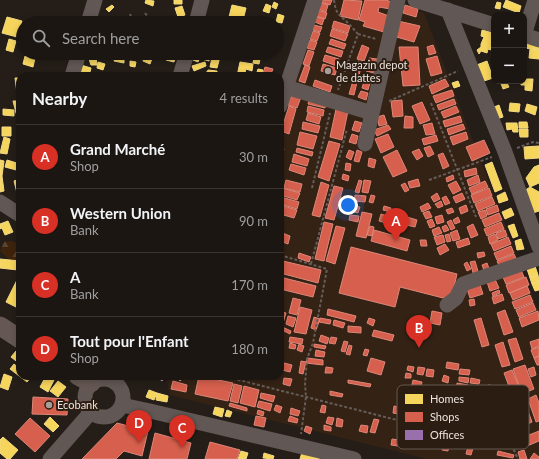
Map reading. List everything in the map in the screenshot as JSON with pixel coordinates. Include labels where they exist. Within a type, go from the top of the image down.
[{"type":"main road","points":[[0,326],[16,336]]},
{"type":"street","points":[[90,16],[95,0]]},
{"type":"street","points":[[198,16],[202,0]]},
{"type":"street","points":[[284,93],[315,0]]},
{"type":"street","points":[[365,144],[398,0]]},
{"type":"street","points":[[527,25],[535,0]]},
{"type":"street","points":[[421,1],[491,24]]},
{"type":"street","points":[[448,10],[505,152],[539,247]]},
{"type":"street","points":[[527,36],[539,40]]},
{"type":"street","points":[[73,72],[77,60]]},
{"type":"street","points":[[181,72],[185,60]]},
{"type":"street","points":[[286,87],[372,110]]},
{"type":"street","points":[[0,202],[16,212]]},
{"type":"street","points":[[446,304],[456,298],[463,284],[539,258]]},
{"type":"street","points":[[96,380],[84,380],[87,388],[85,401],[91,412],[102,417],[108,417],[114,414],[122,405],[124,381]]},
{"type":"street","points":[[122,405],[354,459]]},
{"type":"street","points":[[50,459],[91,412]]},
{"type":"path","points":[[372,110],[470,65]]},
{"type":"path","points":[[431,103],[476,218]]},
{"type":"path","points":[[311,264],[347,129]]},
{"type":"path","points":[[429,180],[533,142],[539,143]]},
{"type":"path","points":[[284,255],[326,269],[312,343],[307,359],[305,384],[306,397],[299,446]]},
{"type":"path","points":[[239,380],[397,420]]},
{"type":"path","points":[[513,449],[518,459]]},
{"type":"shaded area","points":[[320,0],[385,0],[424,13],[539,313],[539,459],[427,459],[170,395],[167,382],[168,380],[284,380],[284,117]]},
{"type":"green space","points":[[11,241],[16,243],[16,260],[12,262],[0,251],[4,242]]},
{"type":"building: Homes","points":[[146,0],[154,1],[153,6],[145,3]]},
{"type":"building: Homes","points":[[174,0],[182,0],[182,4],[174,4]]},
{"type":"building: Homes","points":[[506,0],[521,6],[519,12],[503,7]]},
{"type":"building: Homes","points":[[274,2],[278,4],[276,9],[272,7]]},
{"type":"building: Homes","points":[[497,2],[501,3],[500,9],[495,8]]},
{"type":"building: Homes","points":[[266,4],[271,6],[269,13],[263,11]]},
{"type":"building: Homes","points":[[112,5],[114,7],[109,12],[106,9]]},
{"type":"building: Homes","points":[[232,5],[246,8],[244,16],[229,16]]},
{"type":"building: Homes","points":[[182,6],[185,15],[178,16],[175,8]]},
{"type":"building: Homes","points":[[7,17],[16,19],[16,37],[2,33]]},
{"type":"building: Homes","points":[[482,30],[491,32],[491,50],[488,49],[487,53],[481,51],[479,54],[477,50],[481,47],[484,37],[481,36]]},
{"type":"building: Homes","points":[[9,39],[16,41],[13,52],[6,50]]},
{"type":"building: Homes","points":[[527,42],[539,44],[539,50],[527,48]]},
{"type":"building: Homes","points":[[530,49],[539,50],[539,59],[529,58]]},
{"type":"building: Homes","points":[[24,60],[35,60],[33,67],[23,64]]},
{"type":"building: Homes","points":[[89,60],[96,60],[97,65],[91,65]]},
{"type":"building: Homes","points":[[124,60],[124,63],[114,61]]},
{"type":"building: Homes","points":[[143,60],[152,60],[150,64]]},
{"type":"building: Homes","points":[[212,60],[219,60],[217,68],[210,67]]},
{"type":"building: Homes","points":[[254,60],[260,60],[259,64],[253,63]]},
{"type":"building: Homes","points":[[130,61],[136,62],[135,67],[130,66]]},
{"type":"building: Homes","points":[[487,61],[491,72],[491,79],[481,82],[474,66]]},
{"type":"building: Homes","points":[[98,62],[105,64],[103,70],[97,68]]},
{"type":"building: Homes","points":[[205,62],[206,66],[194,71],[192,66]]},
{"type":"building: Homes","points":[[240,62],[253,64],[252,71],[246,69],[245,72],[238,72]]},
{"type":"building: Homes","points":[[81,65],[91,68],[90,72],[79,72]]},
{"type":"building: Homes","points":[[258,69],[263,70],[263,72],[257,72]]},
{"type":"building: Homes","points":[[208,70],[217,71],[217,72],[207,72]]},
{"type":"building: Homes","points":[[527,79],[533,79],[532,91],[525,90],[525,85],[521,85],[527,84]]},
{"type":"building: Homes","points":[[458,81],[460,86],[454,88],[452,83]]},
{"type":"building: Homes","points":[[501,84],[508,84],[509,87],[503,89]]},
{"type":"building: Homes","points":[[13,101],[16,101],[16,113]]},
{"type":"building: Homes","points":[[510,103],[520,104],[519,112],[509,111]]},
{"type":"building: Homes","points":[[527,104],[537,107],[535,115],[525,111]]},
{"type":"building: Homes","points":[[499,105],[503,117],[494,120],[494,107]]},
{"type":"building: Homes","points":[[3,109],[14,110],[14,116],[3,115]]},
{"type":"building: Homes","points":[[519,122],[527,122],[528,128],[519,128]]},
{"type":"building: Homes","points":[[506,123],[517,123],[518,132],[513,132],[512,129],[507,130]]},
{"type":"building: Homes","points":[[2,127],[11,127],[11,136],[2,136]]},
{"type":"building: Homes","points":[[519,129],[528,129],[528,137],[520,137]]},
{"type":"building: Homes","points":[[4,137],[10,139],[7,154],[0,153]]},
{"type":"building: Homes","points":[[539,146],[539,158],[525,159],[524,147]]},
{"type":"building: Homes","points":[[0,160],[4,161],[2,176],[4,191],[0,192]]},
{"type":"building: Homes","points":[[7,160],[16,163],[16,170],[5,167]]},
{"type":"building: Homes","points":[[492,162],[502,189],[495,192],[485,165]]},
{"type":"building: Homes","points":[[539,165],[539,183],[530,187],[526,178],[534,167]]},
{"type":"building: Homes","points":[[530,187],[539,192],[539,211],[533,213],[524,191]]},
{"type":"building: Homes","points":[[505,192],[508,200],[499,203],[497,196]]},
{"type":"building: Homes","points":[[511,208],[514,215],[505,219],[502,212]]},
{"type":"building: Homes","points":[[8,221],[13,232],[5,235],[2,228],[0,229],[0,224]]},
{"type":"building: Homes","points":[[514,224],[518,236],[513,238],[508,226]]},
{"type":"building: Homes","points":[[521,239],[524,249],[517,250],[515,241]]},
{"type":"building: Homes","points":[[0,259],[16,261],[16,270],[0,268]]},
{"type":"building: Homes","points":[[535,266],[538,275],[530,278],[527,269]]},
{"type":"building: Homes","points":[[538,275],[539,281],[532,284],[530,278]]},
{"type":"building: Homes","points":[[539,281],[539,290],[535,291],[532,284]]},
{"type":"building: Homes","points":[[16,282],[16,307],[6,302]]},
{"type":"building: Homes","points":[[16,351],[16,361],[11,357]]},
{"type":"building: Homes","points":[[14,364],[16,366],[16,374],[10,369]]},
{"type":"building: Homes","points":[[4,374],[12,377],[8,390],[0,387]]},
{"type":"building: Homes","points":[[44,380],[54,380],[48,392],[40,387]]},
{"type":"building: Homes","points":[[58,381],[66,387],[58,397],[50,391]]},
{"type":"building: Homes","points":[[149,390],[157,393],[154,400],[146,397]]},
{"type":"building: Homes","points":[[157,393],[168,396],[167,402],[156,400]]},
{"type":"building: Homes","points":[[215,407],[224,409],[222,417],[213,414]]},
{"type":"building: Homes","points":[[227,410],[232,412],[230,417],[225,416]]},
{"type":"building: Homes","points":[[50,417],[59,426],[53,432],[44,424]]},
{"type":"building: Homes","points":[[3,437],[18,450],[10,459],[7,459],[0,453],[0,440]]},
{"type":"building: Homes","points":[[241,451],[248,453],[246,459],[238,459]]},
{"type":"building: Homes","points":[[302,452],[320,455],[319,459],[300,459]]},
{"type":"building: Homes","points":[[264,453],[274,456],[273,459],[263,458]]},
{"type":"building: Shops","points":[[322,0],[332,0],[330,5],[321,2]]},
{"type":"building: Shops","points":[[344,0],[362,1],[358,20],[340,16]]},
{"type":"building: Shops","points":[[365,0],[386,0],[392,2],[390,9],[379,7],[378,12],[389,16],[384,32],[363,26],[365,22],[359,20]]},
{"type":"building: Shops","points":[[321,3],[328,5],[326,12],[319,9]]},
{"type":"building: Shops","points":[[405,5],[418,9],[416,17],[403,13]]},
{"type":"building: Shops","points":[[318,10],[327,13],[325,19],[316,16]]},
{"type":"building: Shops","points":[[317,17],[324,19],[322,25],[315,22]]},
{"type":"building: Shops","points":[[334,21],[350,26],[348,33],[332,28]]},
{"type":"building: Shops","points":[[398,21],[420,26],[414,42],[393,36]]},
{"type":"building: Shops","points":[[314,25],[322,27],[320,32],[313,30]]},
{"type":"building: Shops","points":[[332,29],[348,34],[345,41],[330,36]]},
{"type":"building: Shops","points":[[313,31],[320,33],[317,41],[310,39]]},
{"type":"building: Shops","points":[[331,39],[346,44],[344,49],[329,44]]},
{"type":"building: Shops","points":[[310,40],[317,42],[314,50],[307,48]]},
{"type":"building: Shops","points":[[362,45],[369,48],[364,61],[357,59]]},
{"type":"building: Shops","points":[[433,45],[436,53],[429,55],[427,47]]},
{"type":"building: Shops","points":[[328,47],[343,51],[341,57],[326,52]]},
{"type":"building: Shops","points":[[399,47],[418,47],[420,85],[403,86]]},
{"type":"building: Shops","points":[[308,50],[314,52],[309,66],[303,64]]},
{"type":"building: Shops","points":[[325,55],[339,59],[337,66],[323,61]]},
{"type":"building: Shops","points":[[437,56],[442,73],[431,76],[426,59]]},
{"type":"building: Shops","points":[[369,58],[377,59],[376,64],[368,63]]},
{"type":"building: Shops","points":[[358,61],[365,63],[362,70],[355,68]]},
{"type":"building: Shops","points":[[323,64],[337,68],[335,75],[321,71]]},
{"type":"building: Shops","points":[[305,65],[310,67],[305,83],[299,81]]},
{"type":"building: Shops","points":[[368,65],[376,68],[374,73],[366,71]]},
{"type":"building: Shops","points":[[265,67],[273,69],[272,72],[263,72]]},
{"type":"building: Shops","points":[[355,70],[360,71],[358,79],[353,78]]},
{"type":"building: Shops","points":[[366,75],[372,76],[368,90],[362,88]]},
{"type":"building: Shops","points":[[445,79],[449,86],[432,94],[429,86]]},
{"type":"building: Shops","points":[[315,80],[332,86],[330,92],[313,86]]},
{"type":"building: Shops","points":[[353,81],[357,82],[354,95],[349,94]]},
{"type":"building: Shops","points":[[452,90],[454,96],[436,103],[433,96]]},
{"type":"building: Shops","points":[[361,91],[368,93],[366,100],[358,97]]},
{"type":"building: Shops","points":[[292,94],[301,97],[297,108],[288,105]]},
{"type":"building: Shops","points":[[310,97],[327,101],[325,108],[308,104]]},
{"type":"building: Shops","points":[[454,99],[456,104],[439,110],[437,105]]},
{"type":"building: Shops","points":[[402,100],[403,116],[393,117],[391,101]]},
{"type":"building: Shops","points":[[422,102],[430,120],[420,124],[412,106]]},
{"type":"building: Shops","points":[[289,106],[296,109],[289,134],[284,132],[284,122]]},
{"type":"building: Shops","points":[[308,106],[324,110],[323,116],[307,112]]},
{"type":"building: Shops","points":[[456,106],[459,112],[444,118],[441,112]]},
{"type":"building: Shops","points":[[336,109],[348,111],[342,140],[330,137]]},
{"type":"building: Shops","points":[[308,113],[321,117],[319,124],[306,120]]},
{"type":"building: Shops","points":[[384,115],[387,124],[379,126],[377,117]]},
{"type":"building: Shops","points":[[405,116],[413,117],[413,128],[404,128]]},
{"type":"building: Shops","points":[[460,116],[462,122],[445,127],[443,121]]},
{"type":"building: Shops","points":[[355,121],[362,123],[359,132],[352,130]]},
{"type":"building: Shops","points":[[303,122],[320,126],[318,133],[302,129]]},
{"type":"building: Shops","points":[[432,123],[435,134],[426,135],[423,125]]},
{"type":"building: Shops","points":[[463,124],[465,129],[449,135],[447,129]]},
{"type":"building: Shops","points":[[388,125],[391,129],[377,136],[374,130]]},
{"type":"building: Shops","points":[[300,132],[317,136],[313,149],[297,145]]},
{"type":"building: Shops","points":[[466,132],[468,139],[453,145],[450,137]]},
{"type":"building: Shops","points":[[352,134],[358,136],[356,144],[349,142]]},
{"type":"building: Shops","points":[[388,134],[394,147],[381,153],[375,139]]},
{"type":"building: Shops","points":[[436,135],[438,141],[424,145],[422,139]]},
{"type":"building: Shops","points":[[484,140],[490,153],[472,161],[466,147]]},
{"type":"building: Shops","points":[[329,141],[340,144],[329,181],[318,177]]},
{"type":"building: Shops","points":[[430,146],[434,154],[428,157],[424,148]]},
{"type":"building: Shops","points":[[297,148],[313,152],[312,156],[296,152]]},
{"type":"building: Shops","points":[[419,149],[423,156],[417,160],[412,152]]},
{"type":"building: Shops","points":[[349,150],[354,152],[351,160],[346,157]]},
{"type":"building: Shops","points":[[357,150],[362,152],[359,162],[354,161]]},
{"type":"building: Shops","points":[[397,150],[407,171],[393,177],[383,157]]},
{"type":"building: Shops","points":[[443,153],[449,166],[443,169],[438,155]]},
{"type":"building: Shops","points":[[294,154],[309,159],[307,166],[292,162]]},
{"type":"building: Shops","points":[[369,158],[376,160],[374,168],[368,166]]},
{"type":"building: Shops","points":[[346,163],[351,164],[350,171],[345,170]]},
{"type":"building: Shops","points":[[291,164],[306,168],[304,175],[289,170]]},
{"type":"building: Shops","points":[[476,168],[477,174],[465,177],[464,171]]},
{"type":"building: Shops","points":[[343,174],[349,176],[348,181],[342,179]]},
{"type":"building: Shops","points":[[453,175],[454,179],[447,182],[446,178]]},
{"type":"building: Shops","points":[[478,175],[480,182],[469,186],[467,180]]},
{"type":"building: Shops","points":[[418,179],[420,186],[410,188],[408,182]]},
{"type":"building: Shops","points":[[286,180],[302,184],[300,192],[284,188]]},
{"type":"building: Shops","points":[[359,180],[362,181],[359,193],[355,192]]},
{"type":"building: Shops","points":[[364,180],[371,181],[368,193],[362,192]]},
{"type":"building: Shops","points":[[456,181],[461,190],[453,194],[448,185]]},
{"type":"building: Shops","points":[[485,181],[488,187],[472,194],[469,188]]},
{"type":"building: Shops","points":[[321,182],[329,185],[320,217],[312,215]]},
{"type":"building: Shops","points":[[405,183],[409,190],[405,192],[401,185]]},
{"type":"building: Shops","points":[[334,186],[343,188],[334,220],[325,218]]},
{"type":"building: Shops","points":[[489,188],[492,196],[474,203],[471,195]]},
{"type":"building: Shops","points":[[284,189],[300,193],[297,200],[284,196]]},
{"type":"building: Shops","points":[[437,193],[440,199],[434,202],[431,197]]},
{"type":"building: Shops","points":[[462,193],[465,199],[456,203],[453,197]]},
{"type":"building: Shops","points":[[355,195],[366,196],[365,202],[354,201]]},
{"type":"building: Shops","points":[[371,195],[375,196],[373,203],[369,202]]},
{"type":"building: Shops","points":[[446,196],[450,203],[445,205],[442,198]]},
{"type":"building: Shops","points":[[492,197],[495,204],[478,211],[475,204]]},
{"type":"building: Shops","points":[[284,198],[299,202],[297,209],[284,205]]},
{"type":"building: Shops","points":[[441,201],[443,206],[438,208],[435,204]]},
{"type":"building: Shops","points":[[428,203],[431,208],[422,212],[420,207]]},
{"type":"building: Shops","points":[[348,204],[360,207],[358,213],[346,210]]},
{"type":"building: Shops","points":[[466,205],[468,211],[461,214],[459,208]]},
{"type":"building: Shops","points":[[497,205],[499,211],[488,215],[486,209]]},
{"type":"building: Shops","points":[[284,206],[297,210],[294,218],[284,215]]},
{"type":"building: Shops","points":[[384,206],[391,208],[390,212],[383,210]]},
{"type":"building: Shops","points":[[452,208],[454,212],[448,214],[446,210]]},
{"type":"building: Shops","points":[[485,210],[487,216],[481,219],[478,212]]},
{"type":"building: Shops","points":[[429,211],[432,217],[426,219],[423,213]]},
{"type":"building: Shops","points":[[362,212],[372,214],[366,238],[356,236]]},
{"type":"building: Shops","points":[[499,213],[502,220],[485,227],[482,220]]},
{"type":"building: Shops","points":[[381,214],[391,217],[389,224],[379,221]]},
{"type":"building: Shops","points":[[350,215],[359,216],[358,222],[349,220]]},
{"type":"building: Shops","points":[[442,215],[444,222],[437,224],[435,217]]},
{"type":"building: Shops","points":[[404,216],[417,220],[415,227],[402,224]]},
{"type":"building: Shops","points":[[458,217],[460,222],[455,224],[453,220]]},
{"type":"building: Shops","points":[[432,219],[435,226],[430,228],[427,221]]},
{"type":"building: Shops","points":[[451,220],[455,228],[451,230],[447,222]]},
{"type":"building: Shops","points":[[324,222],[333,224],[324,261],[315,259]]},
{"type":"building: Shops","points":[[501,222],[504,229],[487,236],[484,229]]},
{"type":"building: Shops","points":[[473,224],[478,235],[471,238],[467,227]]},
{"type":"building: Shops","points":[[446,225],[449,230],[444,232],[442,227]]},
{"type":"building: Shops","points":[[336,226],[345,228],[335,264],[326,261]]},
{"type":"building: Shops","points":[[370,226],[374,227],[372,236],[367,235]]},
{"type":"building: Shops","points":[[439,227],[442,233],[434,236],[432,230]]},
{"type":"building: Shops","points":[[374,230],[410,240],[407,251],[371,241]]},
{"type":"building: Shops","points":[[457,230],[460,239],[453,241],[450,233]]},
{"type":"building: Shops","points":[[505,230],[507,236],[498,239],[496,233]]},
{"type":"building: Shops","points":[[284,234],[290,236],[288,244],[284,242]]},
{"type":"building: Shops","points":[[449,234],[451,241],[447,242],[445,235]]},
{"type":"building: Shops","points":[[495,234],[498,240],[490,244],[488,237]]},
{"type":"building: Shops","points":[[443,235],[445,242],[437,245],[434,237]]},
{"type":"building: Shops","points":[[508,237],[511,244],[494,251],[491,244]]},
{"type":"building: Shops","points":[[468,238],[470,244],[458,248],[456,242]]},
{"type":"building: Shops","points":[[420,240],[426,240],[427,246],[421,246]]},
{"type":"building: Shops","points":[[445,244],[449,250],[440,255],[437,248]]},
{"type":"building: Shops","points":[[511,246],[514,253],[497,260],[494,253]]},
{"type":"building: Shops","points":[[351,247],[457,274],[451,300],[400,287],[395,307],[339,293]]},
{"type":"building: Shops","points":[[484,252],[485,256],[478,258],[477,253]]},
{"type":"building: Shops","points":[[299,253],[311,257],[309,262],[298,258]]},
{"type":"building: Shops","points":[[514,254],[517,261],[500,268],[497,261]]},
{"type":"building: Shops","points":[[284,261],[321,270],[318,283],[284,274]]},
{"type":"building: Shops","points":[[475,261],[479,275],[474,276],[470,262]]},
{"type":"building: Shops","points":[[467,262],[471,269],[467,271],[464,264]]},
{"type":"building: Shops","points":[[487,263],[490,271],[485,273],[482,265]]},
{"type":"building: Shops","points":[[521,270],[524,277],[506,284],[503,277]]},
{"type":"building: Shops","points":[[494,277],[499,288],[490,291],[486,279]]},
{"type":"building: Shops","points":[[526,277],[529,285],[509,293],[506,285]]},
{"type":"building: Shops","points":[[284,278],[316,286],[313,297],[284,290]]},
{"type":"building: Shops","points":[[479,282],[483,294],[470,298],[466,286]]},
{"type":"building: Shops","points":[[527,286],[530,293],[513,300],[510,293]]},
{"type":"building: Shops","points":[[499,290],[500,293],[493,296],[492,293]]},
{"type":"building: Shops","points":[[502,294],[504,300],[494,304],[492,297]]},
{"type":"building: Shops","points":[[530,295],[533,302],[515,309],[512,302]]},
{"type":"building: Shops","points":[[293,298],[301,300],[297,315],[289,313]]},
{"type":"building: Shops","points":[[474,299],[475,305],[470,306],[469,300]]},
{"type":"building: Shops","points":[[533,303],[536,310],[519,317],[516,310]]},
{"type":"building: Shops","points":[[300,307],[312,310],[306,334],[294,332]]},
{"type":"building: Shops","points":[[328,309],[356,316],[354,322],[327,315]]},
{"type":"building: Shops","points":[[505,310],[513,332],[504,335],[497,313]]},
{"type":"building: Shops","points":[[432,311],[442,313],[440,325],[430,323]]},
{"type":"building: Shops","points":[[538,311],[539,320],[522,327],[519,318]]},
{"type":"building: Shops","points":[[288,316],[296,318],[293,327],[286,324]]},
{"type":"building: Shops","points":[[314,317],[320,319],[316,330],[311,328]]},
{"type":"building: Shops","points":[[320,318],[331,320],[330,324],[319,322]]},
{"type":"building: Shops","points":[[369,318],[375,320],[373,326],[367,323]]},
{"type":"building: Shops","points":[[481,318],[489,345],[482,347],[474,320]]},
{"type":"building: Shops","points":[[334,320],[345,323],[343,328],[333,325]]},
{"type":"building: Shops","points":[[348,326],[361,327],[361,333],[348,332]]},
{"type":"building: Shops","points":[[284,328],[291,331],[290,334],[284,331]]},
{"type":"building: Shops","points":[[374,330],[394,335],[392,341],[372,336]]},
{"type":"building: Shops","points":[[321,335],[329,338],[327,344],[319,341]]},
{"type":"building: Shops","points":[[290,337],[303,339],[302,344],[289,342]]},
{"type":"building: Shops","points":[[331,337],[337,338],[335,344],[329,343]]},
{"type":"building: Shops","points":[[516,338],[523,359],[515,362],[508,340]]},
{"type":"building: Shops","points":[[539,339],[539,346],[532,349],[530,342]]},
{"type":"building: Shops","points":[[344,341],[348,342],[345,352],[341,351]]},
{"type":"building: Shops","points":[[503,342],[510,365],[502,367],[495,345]]},
{"type":"building: Shops","points":[[290,343],[296,345],[295,349],[289,348]]},
{"type":"building: Shops","points":[[299,344],[304,346],[302,352],[297,350]]},
{"type":"building: Shops","points":[[314,344],[326,346],[325,349],[314,347]]},
{"type":"building: Shops","points":[[349,345],[352,346],[350,355],[346,354]]},
{"type":"building: Shops","points":[[539,347],[539,356],[534,358],[531,350]]},
{"type":"building: Shops","points":[[365,349],[369,350],[367,356],[363,355]]},
{"type":"building: Shops","points":[[316,350],[325,352],[324,357],[315,356]]},
{"type":"building: Shops","points":[[539,356],[539,365],[537,365],[534,358]]},
{"type":"building: Shops","points":[[307,358],[323,360],[323,365],[306,363]]},
{"type":"building: Shops","points":[[371,358],[385,362],[381,375],[367,371]]},
{"type":"building: Shops","points":[[301,361],[306,362],[303,374],[299,373]]},
{"type":"building: Shops","points":[[447,362],[459,364],[458,370],[446,368]]},
{"type":"building: Shops","points":[[284,363],[292,365],[290,372],[284,370]]},
{"type":"building: Shops","points":[[525,365],[534,389],[529,391],[529,385],[519,385],[513,369]]},
{"type":"building: Shops","points":[[408,366],[414,367],[413,372],[407,370]]},
{"type":"building: Shops","points":[[326,367],[333,368],[332,373],[325,373]]},
{"type":"building: Shops","points":[[418,367],[425,368],[423,375],[417,374]]},
{"type":"building: Shops","points":[[534,367],[536,375],[531,377],[528,369]]},
{"type":"building: Shops","points":[[427,369],[434,370],[433,377],[426,376]]},
{"type":"building: Shops","points":[[460,369],[470,370],[469,375],[459,374]]},
{"type":"building: Shops","points":[[512,370],[518,385],[508,385],[504,373]]},
{"type":"building: Shops","points":[[406,373],[411,374],[411,378],[405,378]]},
{"type":"building: Shops","points":[[444,375],[449,377],[448,383],[442,381]]},
{"type":"building: Shops","points":[[459,377],[469,378],[468,383],[459,381]]},
{"type":"building: Shops","points":[[284,378],[292,379],[290,386],[283,384]]},
{"type":"building: Shops","points":[[471,378],[480,380],[479,384],[470,383]]},
{"type":"building: Shops","points":[[198,380],[218,380],[233,383],[228,401],[195,394]]},
{"type":"building: Shops","points":[[348,380],[371,384],[370,387],[348,383]]},
{"type":"building: Shops","points":[[413,380],[422,382],[421,385],[412,385]]},
{"type":"building: Shops","points":[[173,381],[187,385],[186,392],[171,389]]},
{"type":"building: Shops","points":[[457,383],[468,385],[457,385]]},
{"type":"building: Shops","points":[[234,384],[242,386],[238,403],[230,401]]},
{"type":"building: Shops","points":[[244,386],[259,390],[255,407],[240,403]]},
{"type":"building: Shops","points":[[330,391],[343,394],[342,397],[330,395]]},
{"type":"building: Shops","points":[[261,393],[275,396],[273,402],[260,398]]},
{"type":"building: Shops","points":[[536,395],[539,403],[539,421],[536,422],[529,398]]},
{"type":"building: Shops","points":[[33,397],[68,399],[67,415],[32,414]]},
{"type":"building: Shops","points":[[259,401],[272,404],[270,411],[257,407]]},
{"type":"building: Shops","points":[[230,403],[247,408],[247,411],[229,406]]},
{"type":"building: Shops","points":[[276,405],[282,407],[280,413],[274,410]]},
{"type":"building: Shops","points":[[322,405],[326,406],[325,413],[320,412]]},
{"type":"building: Shops","points":[[394,406],[397,407],[397,414],[393,413]]},
{"type":"building: Shops","points":[[291,408],[300,411],[298,416],[290,414]]},
{"type":"building: Shops","points":[[258,410],[264,412],[263,416],[257,414]]},
{"type":"building: Shops","points":[[529,414],[532,422],[529,423]]},
{"type":"building: Shops","points":[[256,416],[266,418],[264,427],[254,425]]},
{"type":"building: Shops","points":[[290,416],[298,419],[297,423],[288,421]]},
{"type":"building: Shops","points":[[328,417],[334,418],[332,425],[326,423]]},
{"type":"building: Shops","points":[[30,418],[50,436],[35,452],[15,434]]},
{"type":"building: Shops","points":[[337,418],[343,420],[342,427],[336,426]]},
{"type":"building: Shops","points":[[374,419],[379,420],[375,433],[370,432]]},
{"type":"building: Shops","points":[[117,423],[148,431],[142,456],[124,451],[116,459],[82,459]]},
{"type":"building: Shops","points":[[324,425],[331,427],[331,431],[324,430]]},
{"type":"building: Shops","points":[[361,425],[368,426],[367,433],[359,431]]},
{"type":"building: Shops","points":[[306,426],[312,428],[310,434],[304,431]]},
{"type":"building: Shops","points":[[539,431],[539,441],[529,445],[529,435]]},
{"type":"building: Shops","points":[[155,433],[191,443],[187,459],[149,459]]},
{"type":"building: Shops","points":[[392,439],[397,440],[397,446],[391,445]]},
{"type":"building: Shops","points":[[210,442],[240,450],[237,459],[205,459]]},
{"type":"building: Shops","points":[[467,449],[473,449],[471,455],[466,454]]},
{"type":"building: Shops","points":[[524,450],[527,459],[520,459],[518,452]]},
{"type":"building: Shops","points":[[498,451],[514,455],[513,458],[497,455]]},
{"type":"building: Shops","points":[[534,453],[539,457],[538,459],[530,459]]},
{"type":"place","name":"Magazin depot de dattes","points":[[328,71]]},
{"type":"place","name":"Grand Marché","points":[[396,241]]},
{"type":"place","name":"Western Union","points":[[419,348]]},
{"type":"place","name":"Ecobank","points":[[49,405]]},
{"type":"place","name":"Tout pour l'Enfant","points":[[139,443]]},
{"type":"place","name":"A","points":[[182,448]]}]
